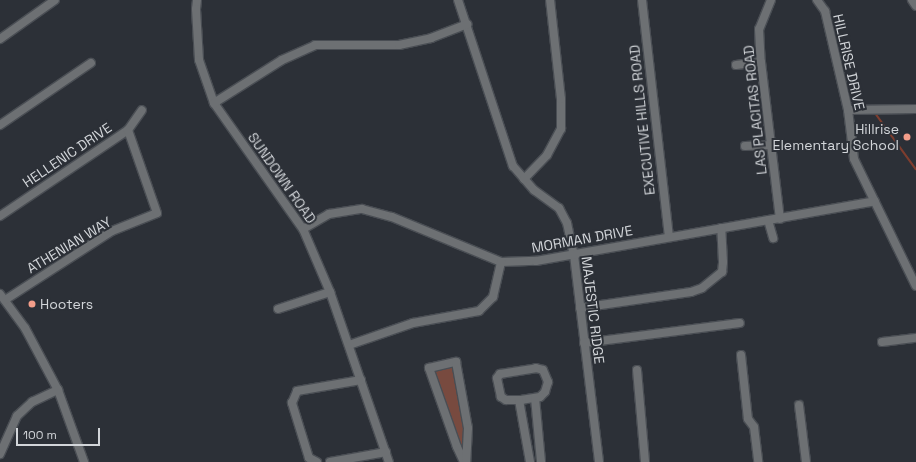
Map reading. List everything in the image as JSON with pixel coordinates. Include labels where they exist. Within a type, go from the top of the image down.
[{"type":"street","points":[[0,39],[55,0]]},
{"type":"street","name":"SUNDOWN ROAD","points":[[197,0],[196,9],[199,60],[214,103],[303,229],[330,292],[389,462]]},
{"type":"street","name":"MAJESTIC RIDGE","points":[[458,0],[513,166],[534,190],[559,208],[567,222],[574,255],[599,462]]},
{"type":"street","points":[[524,179],[547,155],[561,128],[561,99],[550,0]]},
{"type":"street","name":"EXECUTIVE HILLS ROAD","points":[[642,0],[669,236]]},
{"type":"street","name":"LAS PLACITAS ROAD","points":[[771,0],[759,28],[761,62],[780,219]]},
{"type":"street","name":"HILLRISE DRIVE","points":[[817,0],[825,11],[848,110],[854,159],[916,286]]},
{"type":"street","points":[[912,0],[916,6]]},
{"type":"street","points":[[214,103],[282,60],[315,45],[399,45],[431,38],[467,24]]},
{"type":"street","points":[[736,65],[761,62]]},
{"type":"street","points":[[0,125],[91,63]]},
{"type":"street","points":[[848,110],[916,109]]},
{"type":"street","name":"HELLENIC DRIVE","points":[[0,216],[128,130],[142,110]]},
{"type":"street","name":"ATHENIAN WAY","points":[[2,297],[112,231],[157,213],[128,130]]},
{"type":"street","points":[[745,146],[772,144]]},
{"type":"street","name":"MORMAN DRIVE","points":[[303,229],[330,214],[362,210],[392,217],[501,262],[536,261],[669,236],[780,219],[875,201]]},
{"type":"street","points":[[768,220],[773,238]]},
{"type":"street","points":[[580,308],[691,292],[702,288],[718,278],[722,272],[721,228]]},
{"type":"street","points":[[349,345],[413,323],[479,311],[493,297],[501,262]]},
{"type":"street","points":[[278,309],[330,292]]},
{"type":"street","points":[[2,297],[25,328],[58,390],[84,462]]},
{"type":"street","points":[[584,343],[740,324]]},
{"type":"street","points":[[882,342],[916,338]]},
{"type":"street","points":[[741,355],[748,419],[754,427],[758,462]]},
{"type":"street","points":[[456,362],[468,428],[465,462],[456,447],[429,368],[456,362]]},
{"type":"street","points":[[536,368],[543,370],[548,382],[545,392],[540,397],[519,400],[506,400],[501,398],[497,378],[500,374],[536,368]]},
{"type":"street","points":[[636,370],[645,462]]},
{"type":"street","points":[[317,462],[309,458],[292,403],[297,392],[361,380]]},
{"type":"street","points":[[0,454],[17,416],[32,402],[58,390]]},
{"type":"street","points":[[534,398],[541,462]]},
{"type":"street","points":[[519,400],[530,462]]},
{"type":"street","points":[[799,405],[806,462]]},
{"type":"street","points":[[330,462],[386,452]]},
{"type":"shaded area","points":[[455,366],[466,433],[465,446],[459,448],[435,370]]},
{"type":"waterway","points":[[876,114],[916,169]]},
{"type":"place","name":"Hillrise Elementary School","points":[[907,137]]},
{"type":"place","name":"Hooters","points":[[32,304]]}]
